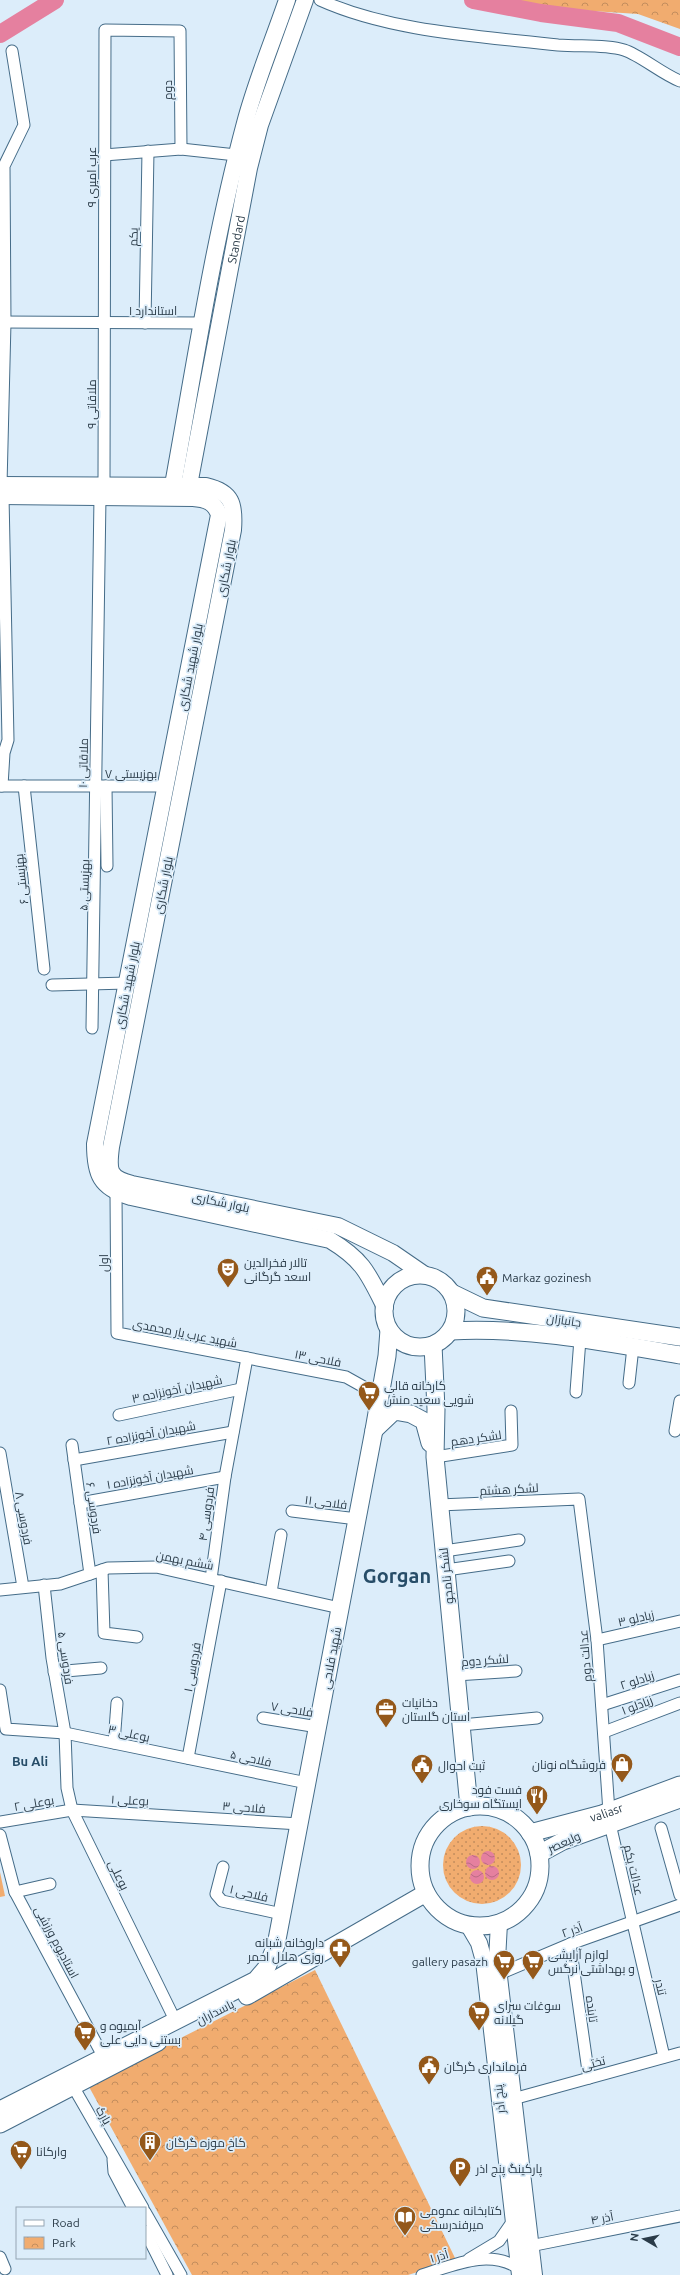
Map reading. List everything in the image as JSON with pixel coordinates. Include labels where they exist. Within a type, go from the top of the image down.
[{"type":"main road","name":"Standard","points":[[185,463],[202,323],[236,156],[245,121],[287,0]]},
{"type":"main road","name":"Standard","points":[[180,489],[249,168],[260,125],[305,0]]},
{"type":"main road","name":"بلوار شهید شکاری","points":[[180,489],[205,499],[216,507],[219,515],[167,786],[139,965],[127,983],[95,1144],[95,1165],[102,1182],[116,1193],[330,1240],[351,1253],[367,1271],[385,1307]]},
{"type":"main road","name":"بلوار شکاری","points":[[1,490],[102,491],[220,489],[230,499],[234,514],[234,530],[139,965],[110,1147],[109,1164],[112,1175],[127,1183],[338,1226],[393,1253],[425,1275]]},
{"type":"main road","points":[[425,1275],[440,1281],[452,1293],[456,1310],[451,1330],[441,1341],[433,1345],[418,1347],[407,1345],[398,1340],[389,1330],[386,1321],[385,1307],[388,1296],[397,1284],[413,1276],[425,1275]]},
{"type":"main road","name":"جانبازان","points":[[452,1293],[483,1308],[680,1337]]},
{"type":"main road","points":[[527,1333],[530,1315]]},
{"type":"main road","name":"جانبازان","points":[[451,1330],[483,1329],[580,1338],[680,1355]]},
{"type":"main road","name":"شهید فلاحی","points":[[256,1980],[267,1967],[276,1945],[374,1430],[389,1330]]},
{"type":"main road","name":"لشکر نامجو","points":[[433,1345],[436,1409],[434,1457],[469,1801]]},
{"type":"main road","points":[[374,1430],[394,1411],[411,1414],[424,1421],[434,1457]]},
{"type":"main road","name":"valiasr","points":[[530,1833],[610,1818],[680,1785]]},
{"type":"main road","name":"ولیعصر","points":[[539,1854],[610,1818],[680,1799]]},
{"type":"main road","points":[[469,1801],[507,1812],[520,1821],[530,1833],[539,1854],[540,1873],[530,1900],[516,1914],[499,1923],[489,1926],[468,1926],[451,1919],[423,1895],[420,1864],[426,1839],[442,1819],[469,1801]]},
{"type":"main road","name":"پاسداران","points":[[0,2124],[74,2088],[255,1992],[423,1895]]},
{"type":"main road","name":"پنج آذر","points":[[499,1923],[497,1960],[530,2246],[524,2273]]},
{"type":"main road","name":"پنج آذر","points":[[468,1926],[479,1944],[484,1961],[513,2222],[524,2273]]},
{"type":"main road","points":[[276,1945],[282,1958],[287,1963],[299,1966]]},
{"type":"main road","name":"پاسداران","points":[[0,2110],[102,2056],[176,2022],[256,1980]]},
{"type":"street","points":[[320,0],[353,13],[425,29],[560,45],[609,47],[626,51],[680,81]]},
{"type":"street","name":"۹ عرب امیری","points":[[105,323],[105,30],[180,31]]},
{"type":"street","name":"دوم","points":[[180,31],[180,149]]},
{"type":"street","points":[[1,786],[4,753],[8,740],[1,490],[4,166],[24,125],[12,51]]},
{"type":"street","points":[[104,155],[180,149],[236,156]]},
{"type":"street","name":"یکم","points":[[145,323],[148,151]]},
{"type":"street","name":"استاندارد ۱","points":[[3,322],[202,323]]},
{"type":"street","name":"ملاقاتی ۹","points":[[102,491],[105,323]]},
{"type":"street","name":"۱۰ ملاقاتی","points":[[92,1028],[102,491]]},
{"type":"street","name":"۷ بهزیستی","points":[[1,786],[167,786]]},
{"type":"street","name":"بهزیستی ۶","points":[[24,786],[44,969]]},
{"type":"street","points":[[103,786],[107,866]]},
{"type":"street","name":"۵ بهزیستی","points":[[92,1028],[103,786]]},
{"type":"street","points":[[52,985],[127,983]]},
{"type":"street","name":"اول","points":[[116,1193],[117,1333]]},
{"type":"street","name":"شهید عرب یار محمدی","points":[[117,1333],[248,1358]]},
{"type":"street","points":[[576,1392],[580,1338]]},
{"type":"street","points":[[629,1382],[633,1347]]},
{"type":"street","name":"۱۳ فلاحی","points":[[248,1358],[346,1377],[380,1396]]},
{"type":"street","name":"۴ فردوسی","points":[[216,1580],[225,1477],[248,1358]]},
{"type":"street","name":"۳ شهیدان آخونزاده","points":[[119,1416],[241,1389]]},
{"type":"street","points":[[675,1431],[680,1401]]},
{"type":"street","name":"لشکر دهم","points":[[434,1457],[512,1445],[511,1411]]},
{"type":"street","name":"۲ شهیدان آخونزاده","points":[[74,1460],[233,1432]]},
{"type":"street","name":"۶ فردوسی","points":[[72,1445],[90,1574]]},
{"type":"street","name":"۸ فردوسی","points":[[0,1452],[23,1587]]},
{"type":"street","name":"۱ شهیدان آخونزاده","points":[[80,1503],[225,1477]]},
{"type":"street","name":"لشکر هشتم","points":[[439,1505],[579,1499]]},
{"type":"street","name":"عدالت دوم","points":[[579,1499],[598,1640],[610,1818]]},
{"type":"street","name":"۱۱ فلاحی","points":[[292,1511],[357,1519]]},
{"type":"street","points":[[271,1592],[281,1535]]},
{"type":"street","points":[[444,1551],[519,1540]]},
{"type":"street","points":[[446,1570],[509,1561]]},
{"type":"street","name":"ششم بهمن","points":[[0,1590],[60,1584],[102,1570],[138,1566],[156,1566],[340,1608]]},
{"type":"street","points":[[102,1570],[104,1633],[137,1637]]},
{"type":"street","name":"۱ فردوسی","points":[[188,1758],[216,1580]]},
{"type":"street","name":"۵ فردوسی","points":[[44,1585],[54,1672],[65,1733]]},
{"type":"street","name":"زیادلو ۳","points":[[598,1640],[680,1621]]},
{"type":"street","points":[[54,1672],[101,1668]]},
{"type":"street","name":"لشکر دوم","points":[[456,1675],[516,1671]]},
{"type":"street","name":"زیادلو ۲","points":[[602,1705],[680,1680]]},
{"type":"street","name":"۳ بوعلی","points":[[0,1690],[6,1729],[65,1733],[188,1758]]},
{"type":"street","points":[[114,1743],[117,1703]]},
{"type":"street","name":"زیادلو ۱","points":[[604,1732],[680,1703]]},
{"type":"street","name":"۷ فلاحی","points":[[263,1718],[318,1727]]},
{"type":"street","points":[[461,1725],[537,1718]]},
{"type":"street","name":"بوعلی","points":[[65,1733],[67,1788],[72,1810],[176,2022]]},
{"type":"street","name":"۵ فلاحی","points":[[188,1758],[308,1783]]},
{"type":"street","name":"۱ بوعلی","points":[[72,1810],[186,1816]]},
{"type":"street","name":"۲ بوعلی","points":[[0,1822],[72,1810]]},
{"type":"street","name":"۳ فلاحی","points":[[186,1816],[300,1824]]},
{"type":"street","name":"عدالت یکم","points":[[610,1818],[633,1922]]},
{"type":"street","points":[[661,1828],[680,1895]]},
{"type":"street","name":"استادیوم ورزشی","points":[[0,1835],[15,1892],[102,2056]]},
{"type":"street","name":"۱ فلاحی","points":[[223,1867],[216,1894],[222,1901],[282,1914]]},
{"type":"street","points":[[15,1892],[50,1884]]},
{"type":"street","name":"۲ آذر","points":[[499,1974],[570,1944],[680,1905]]},
{"type":"street","name":"تندر","points":[[633,1922],[664,2057]]},
{"type":"street","name":"تابنده","points":[[570,1944],[589,2078]]},
{"type":"street","name":"تختی","points":[[513,2099],[680,2053]]},
{"type":"street","name":"پارک","points":[[74,2088],[112,2155],[119,2171]]},
{"type":"street","points":[[119,2171],[129,2206]]},
{"type":"street","points":[[119,2171],[142,2207]]},
{"type":"street","points":[[146,2214],[181,2275]]},
{"type":"street","name":"آذر ۴","points":[[530,2246],[680,2216]]},
{"type":"street","points":[[464,2262],[499,2241],[513,2222]]},
{"type":"street","points":[[146,2234],[166,2275]]},
{"type":"street","points":[[0,2256],[5,2269]]},
{"type":"street","points":[[464,2262],[492,2258],[509,2261],[524,2273]]},
{"type":"street","name":"۱ آذر","points":[[422,2275],[464,2262]]},
{"type":"green space","points":[[478,0],[680,0],[680,29],[638,14],[483,4]]},
{"type":"green space","points":[[482,1826],[497,1829],[510,1837],[518,1850],[521,1865],[518,1880],[510,1893],[497,1901],[482,1904],[467,1901],[454,1893],[446,1880],[443,1865],[446,1850],[454,1837],[467,1829]]},
{"type":"green space","points":[[0,1872],[5,1896],[0,1897]]},
{"type":"green space","points":[[315,1970],[456,2260],[408,2275],[192,2275],[88,2085]]},
{"type":"water","points":[[488,1851],[493,1853],[495,1858],[493,1863],[488,1865],[483,1863],[481,1858],[483,1853]]},
{"type":"water","points":[[473,1855],[478,1857],[480,1862],[478,1867],[473,1869],[468,1867],[466,1862],[468,1857]]},
{"type":"water","points":[[492,1866],[497,1868],[499,1873],[497,1878],[492,1880],[487,1878],[485,1873],[487,1868]]},
{"type":"water","points":[[477,1870],[482,1872],[484,1877],[482,1882],[477,1884],[472,1882],[470,1877],[472,1872]]},
{"type":"waterway","points":[[0,34],[55,0]]},
{"type":"waterway","points":[[473,0],[541,13],[618,23],[680,47]]},
{"type":"place","name":"تالار فخرالدین اسعد گرگانی","points":[[228,1288]]},
{"type":"place","name":"Markaz gozinesh","points":[[487,1296]]},
{"type":"place","name":"کارخانه قالی شویی سعید منش","points":[[369,1412]]},
{"type":"place","name":"دخانیات استان گلستان","points":[[386,1728]]},
{"type":"place","name":"ثبت احوال","points":[[422,1784]]},
{"type":"place","name":"فروشگاه نونان","points":[[622,1784]]},
{"type":"place","name":"فست فود ایستگاه سوخاری","points":[[537,1816]]},
{"type":"place","name":"داروخانه شبانه روزی هلال احمر","points":[[340,1968]]},
{"type":"place","name":"gallery pasazh","points":[[504,1980]]},
{"type":"place","name":"لوازم آرایشی و بهداشتی نرگس","points":[[533,1980]]},
{"type":"place","name":"سوغات سرای گیلانه","points":[[479,2032]]},
{"type":"place","name":"آبمیوه و بستنی دایی علی","points":[[85,2052]]},
{"type":"place","name":"فرمانداری گرگان","points":[[429,2086]]},
{"type":"place","name":"کاخ موزه گرگان","points":[[150,2162]]},
{"type":"place","name":"وارکانا","points":[[21,2170]]},
{"type":"place","name":"پارکینگ پنج اذر","points":[[460,2188]]},
{"type":"place","name":"کتابخانه عمومی میرفندرسکی","points":[[405,2236]]},
{"type":"district","name":"Gorgan","points":[[397,1575]]},
{"type":"district","name":"Bu Ali","points":[[30,1761]]}]
